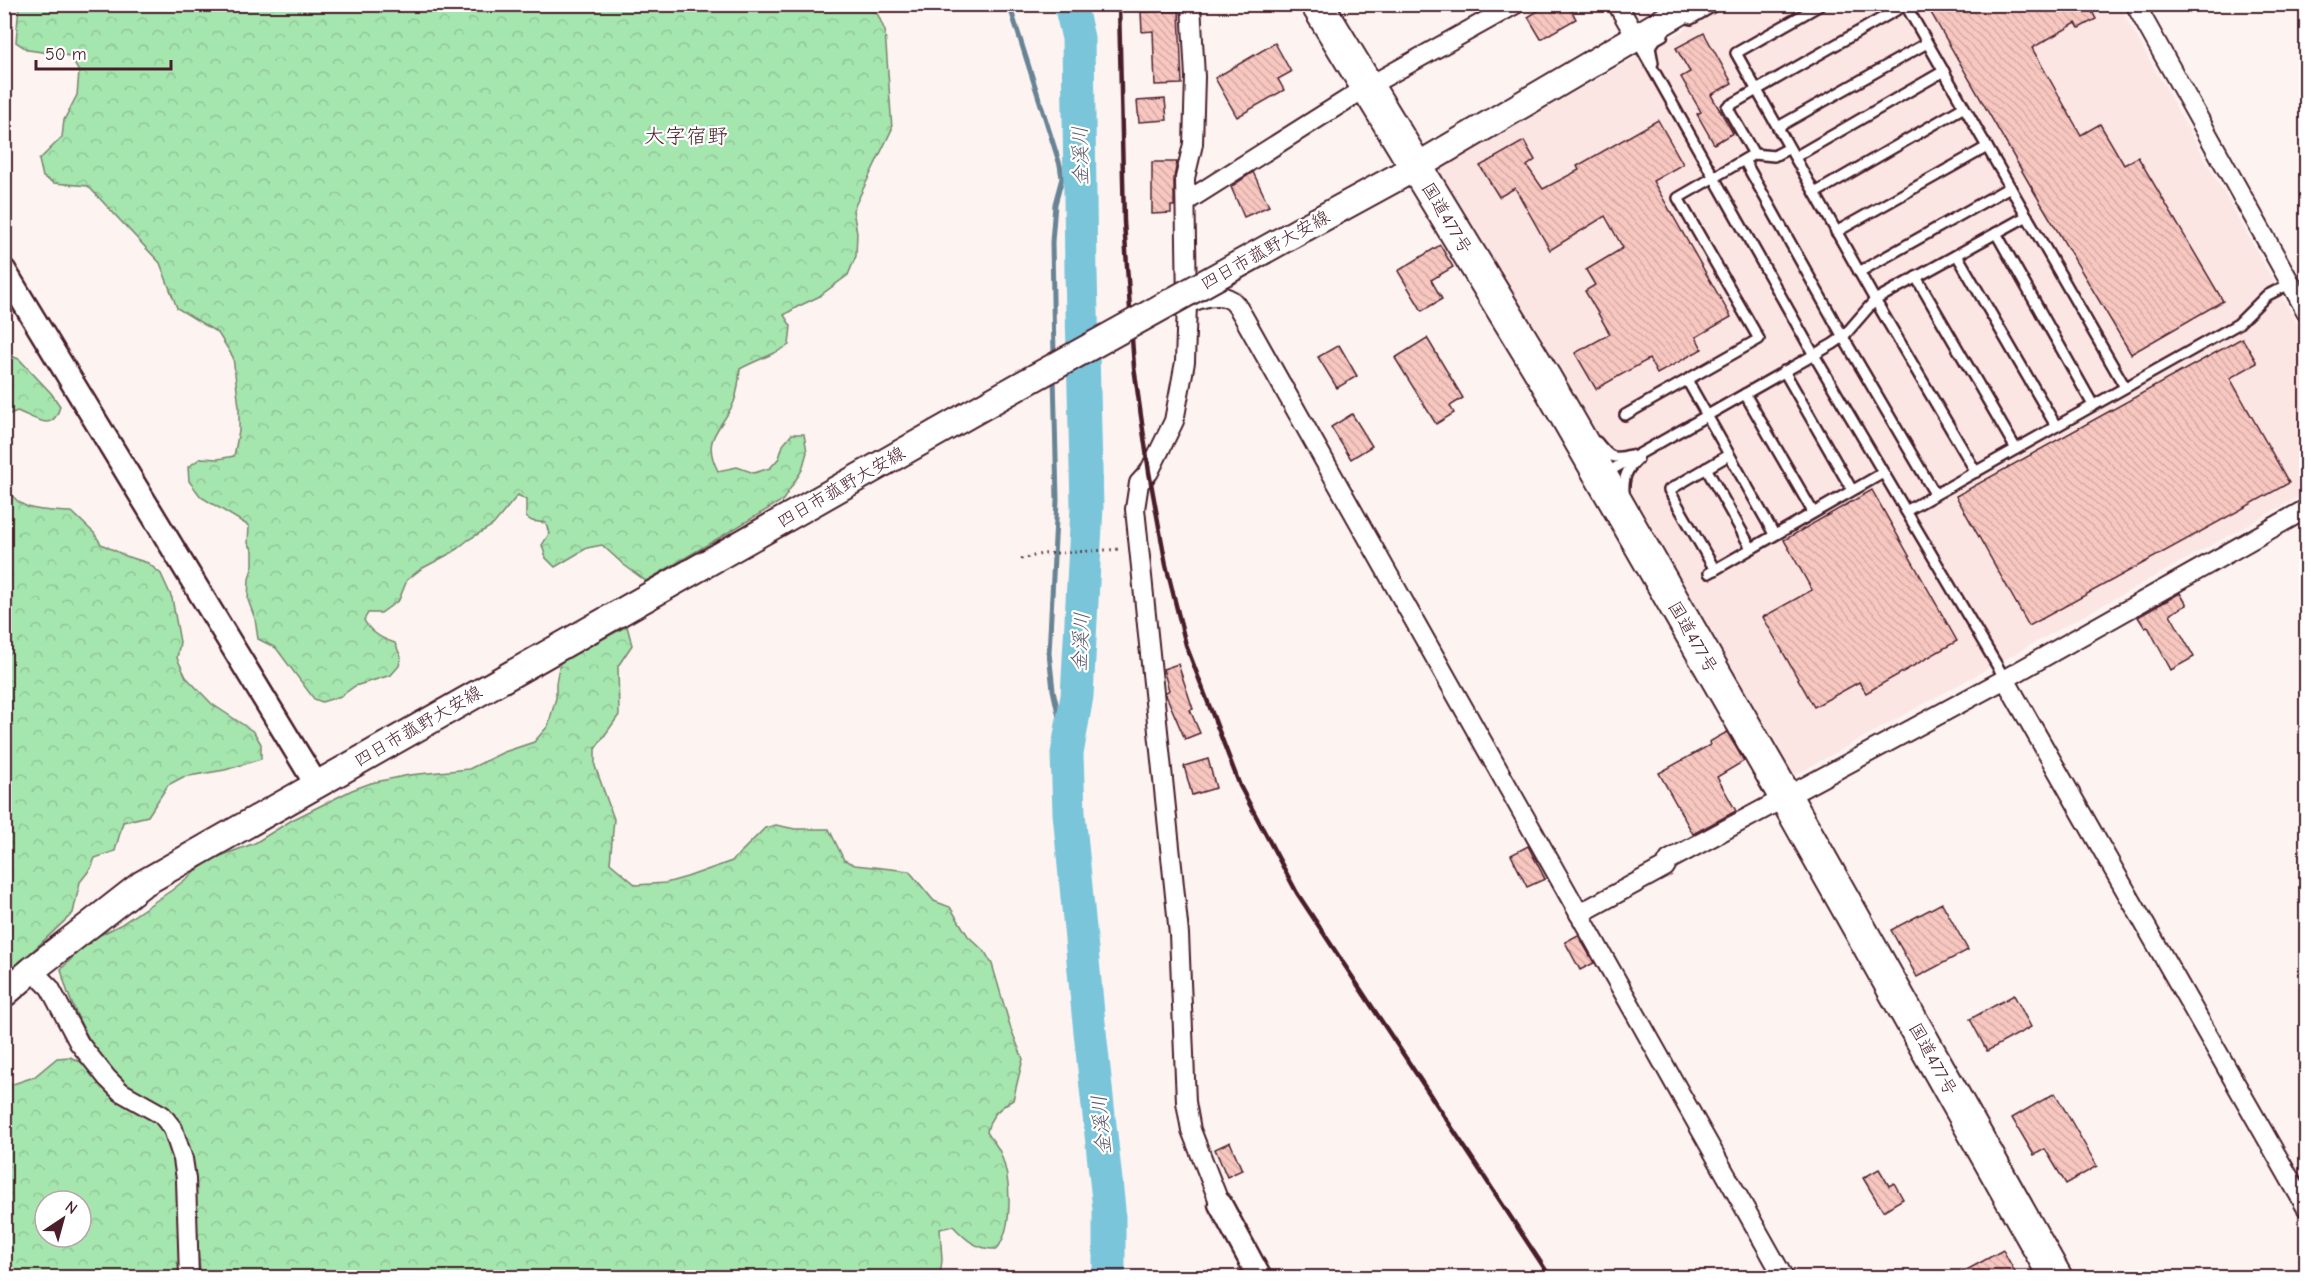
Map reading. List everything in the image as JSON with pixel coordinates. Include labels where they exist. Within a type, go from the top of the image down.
[{"type":"highway","name":"国道477号","points":[[1317,4],[1544,377],[1785,796],[2056,1278]]},
{"type":"main road","name":"四日市菰野大安線","points":[[4,994],[142,884],[1005,394],[1416,167],[1636,37],[1685,14]]},
{"type":"street","points":[[1191,4],[1194,88],[1193,144],[1185,178],[1187,201],[1185,362],[1174,421],[1149,472],[1138,483],[1135,509],[1179,934],[1186,1102],[1191,1130],[1220,1204],[1260,1278]]},
{"type":"street","points":[[1187,201],[1367,87],[1516,4]]},
{"type":"street","points":[[1617,4],[1636,37]]},
{"type":"street","points":[[2135,4],[2307,311]]},
{"type":"street","points":[[4,270],[316,784]]},
{"type":"street","points":[[1187,304],[1204,297],[1223,297],[1232,300],[1243,316],[1784,1278]]},
{"type":"street","points":[[1579,914],[1665,867],[1669,860],[2005,679],[2307,509]]},
{"type":"street","points":[[2005,679],[2307,1208]]},
{"type":"street","points":[[32,970],[50,988],[79,1043],[107,1078],[121,1092],[162,1115],[173,1129],[183,1159],[186,1179],[189,1278]]},
{"type":"lane","points":[[1654,70],[1650,47],[1656,39],[1685,14],[1717,4]]},
{"type":"lane","points":[[1822,4],[1736,53],[1836,232],[1976,472]]},
{"type":"lane","points":[[1754,154],[1727,107],[1905,5],[2125,387]]},
{"type":"lane","points":[[1636,37],[1814,355],[2005,679]]},
{"type":"lane","points":[[1778,127],[1927,43]]},
{"type":"lane","points":[[1795,157],[1944,71]]},
{"type":"lane","points":[[1815,193],[1964,107]]},
{"type":"lane","points":[[1836,232],[1987,147]]},
{"type":"lane","points":[[1625,415],[1759,339],[1678,198],[1754,154],[1774,156],[1789,148]]},
{"type":"lane","points":[[1744,159],[1843,337],[1935,494]]},
{"type":"lane","points":[[1859,272],[2010,187]]},
{"type":"lane","points":[[1601,476],[1814,355],[1843,337],[1875,300],[2027,216]]},
{"type":"lane","points":[[1996,233],[2093,405]]},
{"type":"lane","points":[[1957,255],[2056,426]]},
{"type":"lane","points":[[1916,277],[2016,449]]},
{"type":"lane","points":[[1906,511],[2238,324],[2265,296],[2291,283]]},
{"type":"lane","points":[[1784,371],[1852,490]]},
{"type":"lane","points":[[1544,377],[1580,421]]},
{"type":"lane","points":[[1687,380],[1774,534]]},
{"type":"lane","points":[[1744,394],[1813,512]]},
{"type":"lane","points":[[1587,430],[1609,456],[1618,459],[1651,448]]},
{"type":"lane","points":[[1641,546],[1625,503],[1623,481],[1627,470],[1651,448]]},
{"type":"lane","points":[[1729,455],[1669,489],[1712,571],[1883,472]]},
{"type":"lane","points":[[1706,468],[1751,548]]},
{"type":"path","points":[[1021,559],[1042,554],[1112,550]]},
{"type":"shaded area","points":[[1727,5],[2119,5],[2306,339],[2306,493],[1790,778],[1434,172]]},
{"type":"green space","points":[[19,4],[867,6],[878,15],[885,31],[892,129],[853,210],[857,233],[856,256],[848,275],[818,297],[784,315],[791,326],[789,345],[740,369],[734,402],[712,442],[711,450],[718,471],[737,467],[754,473],[770,468],[779,458],[783,445],[792,434],[804,434],[807,452],[802,470],[783,500],[646,581],[602,545],[587,548],[555,567],[546,558],[542,545],[549,534],[546,523],[532,521],[526,517],[526,500],[518,495],[493,525],[407,580],[399,600],[381,613],[368,613],[364,620],[370,628],[395,643],[401,657],[399,666],[391,675],[355,686],[341,696],[322,702],[314,699],[276,648],[258,639],[255,619],[248,600],[249,579],[253,565],[253,551],[248,543],[249,526],[201,497],[189,481],[188,467],[201,458],[218,459],[234,456],[239,431],[239,407],[233,357],[218,333],[177,308],[160,263],[88,186],[54,183],[43,177],[39,160],[62,137],[64,120],[77,95],[79,72],[70,56],[28,50],[16,42]]},
{"type":"green space","points":[[5,354],[19,359],[51,393],[60,406],[53,420],[43,422],[17,411],[5,416]]},
{"type":"green space","points":[[4,482],[16,500],[24,505],[41,510],[72,512],[94,533],[101,544],[148,563],[161,574],[172,598],[180,642],[177,658],[186,677],[212,704],[254,732],[261,744],[261,759],[225,770],[183,777],[168,785],[148,816],[123,822],[115,851],[95,858],[91,868],[80,882],[73,913],[4,978]]},
{"type":"green space","points":[[627,626],[632,645],[618,666],[619,715],[595,749],[595,766],[614,819],[610,863],[636,885],[666,883],[732,861],[765,828],[776,825],[795,829],[829,829],[844,860],[855,865],[909,871],[934,901],[950,907],[968,936],[985,952],[992,964],[1011,1029],[1023,1059],[1013,1100],[996,1113],[990,1121],[987,1132],[1000,1152],[1007,1175],[1008,1215],[1006,1228],[997,1249],[984,1248],[972,1243],[953,1226],[940,1229],[942,1260],[940,1277],[201,1277],[184,1135],[131,1090],[103,1060],[78,1016],[61,969],[90,940],[120,925],[172,890],[210,860],[255,843],[292,820],[352,790],[371,783],[409,775],[469,769],[504,752],[534,742],[548,726],[556,698],[560,662]]},
{"type":"green space","points":[[70,1057],[87,1065],[164,1124],[173,1142],[179,1191],[184,1277],[5,1277],[4,1087],[34,1077],[57,1058]]},
{"type":"building","points":[[1549,4],[1568,4],[1576,19],[1541,39],[1528,17]]},
{"type":"building","points":[[1926,4],[2088,4],[2096,19],[2079,28],[2076,23],[2032,48],[2081,135],[2100,124],[2124,165],[2138,157],[2223,301],[2131,354]]},
{"type":"building","points":[[1179,11],[1182,84],[1155,85],[1153,31],[1142,32],[1141,12]]},
{"type":"building","points":[[1704,33],[1732,83],[1711,95],[1733,133],[1714,144],[1697,114],[1701,112],[1681,77],[1690,72],[1676,48]]},
{"type":"building","points":[[1275,43],[1291,72],[1278,79],[1284,90],[1237,117],[1215,78]]},
{"type":"building","points":[[1165,99],[1167,120],[1139,122],[1137,101]]},
{"type":"building","points":[[1658,120],[1683,164],[1653,181],[1731,317],[1696,337],[1702,349],[1657,374],[1649,359],[1596,389],[1575,353],[1610,334],[1585,291],[1595,285],[1586,270],[1623,248],[1605,216],[1550,250],[1515,188],[1499,197],[1480,166],[1524,141],[1535,160],[1527,166],[1543,189],[1579,170],[1577,166]]},
{"type":"building","points":[[1152,162],[1177,162],[1174,178],[1174,206],[1171,206],[1171,213],[1152,214]]},
{"type":"building","points":[[1253,172],[1269,206],[1244,217],[1231,187]]},
{"type":"building","points":[[1440,245],[1453,267],[1431,280],[1442,299],[1422,311],[1398,271]]},
{"type":"building","points":[[1427,338],[1463,398],[1450,406],[1454,413],[1436,424],[1395,358]]},
{"type":"building","points":[[2242,338],[2257,363],[2230,378],[2289,483],[2029,626],[1956,496]]},
{"type":"building","points":[[1339,345],[1357,376],[1337,388],[1318,357]]},
{"type":"building","points":[[1352,414],[1372,446],[1351,459],[1331,427]]},
{"type":"building","points":[[1872,490],[1957,641],[1866,693],[1859,682],[1814,707],[1763,617],[1812,590],[1784,540]]},
{"type":"building","points":[[2180,593],[2187,605],[2170,614],[2194,657],[2171,670],[2148,627],[2145,628],[2138,617]]},
{"type":"building","points":[[1178,664],[1193,709],[1190,710],[1200,733],[1185,739],[1165,693],[1169,690],[1163,669]]},
{"type":"building","points":[[1727,732],[1744,761],[1717,777],[1736,811],[1693,834],[1659,773],[1710,745],[1709,742]]},
{"type":"building","points":[[1208,759],[1216,788],[1192,795],[1184,766]]},
{"type":"building","points":[[1528,846],[1545,879],[1527,887],[1511,855]]},
{"type":"building","points":[[1942,903],[1968,950],[1917,977],[1891,930]]},
{"type":"building","points":[[1578,935],[1594,963],[1580,970],[1565,942]]},
{"type":"building","points":[[2014,995],[2031,1027],[1987,1051],[1970,1019]]},
{"type":"building","points":[[2055,1093],[2097,1166],[2066,1184],[2045,1149],[2034,1155],[2012,1118]]},
{"type":"building","points":[[1230,1142],[1242,1170],[1227,1177],[1215,1149]]},
{"type":"building","points":[[1879,1169],[1889,1186],[1894,1183],[1903,1199],[1883,1211],[1863,1178]]},
{"type":"building","points":[[2003,1250],[2015,1272],[2006,1278],[1952,1278]]},
{"type":"waterway","points":[[1009,4],[1060,165],[1062,178],[1055,204],[1052,242],[1054,357]]},
{"type":"waterway","name":"金溪川","points":[[1070,4],[1078,38],[1087,507],[1077,696],[1067,754],[1069,813],[1109,1209],[1109,1278]]},
{"type":"waterway","points":[[1054,375],[1057,500],[1049,653],[1053,690],[1067,754]]},
{"type":"railway","points":[[1119,4],[1124,222],[1134,367],[1149,472],[1166,565],[1186,645],[1240,786],[1297,893],[1551,1278]]},
{"type":"district","name":"大字宿野","points":[[686,136]]}]
